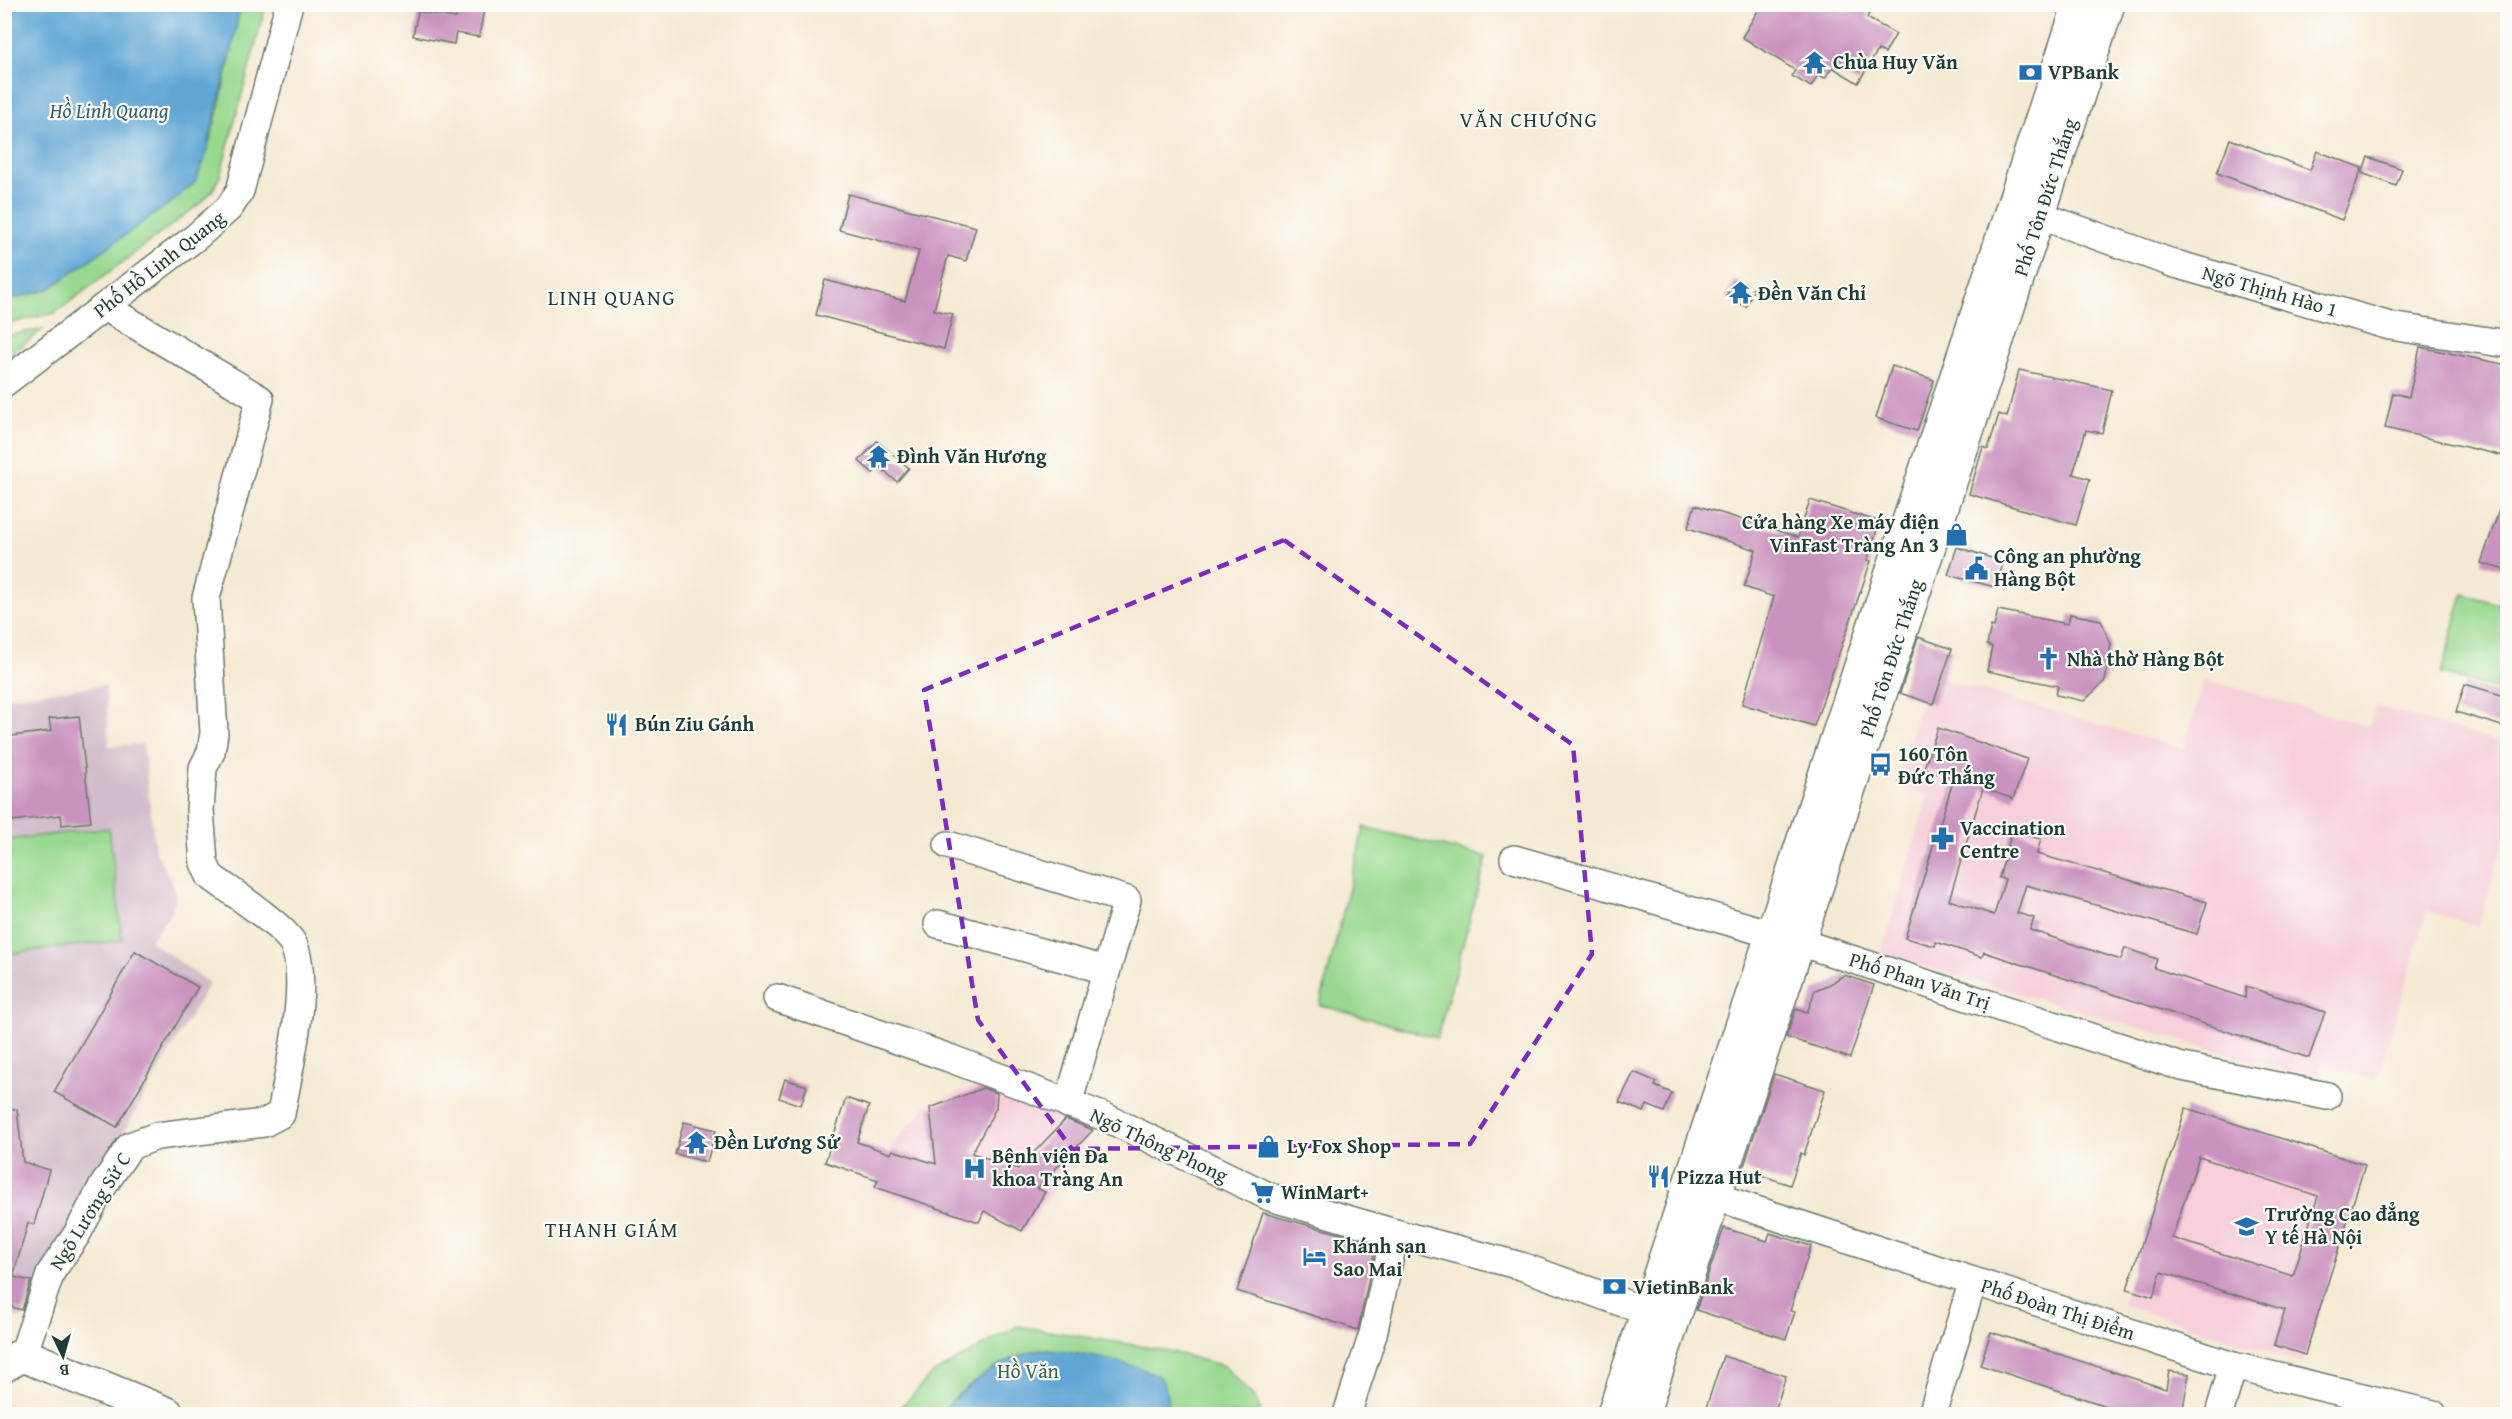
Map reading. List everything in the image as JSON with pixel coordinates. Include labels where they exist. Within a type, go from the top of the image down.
[{"type":"main road","name":"Phố Tôn Đức Thắng","points":[[1642,1414],[1701,1192],[1785,938],[1863,740],[2026,211],[2080,4]]},
{"type":"main road","name":"Phố Tôn Đức Thắng","points":[[2026,211],[2108,4]]},
{"type":"main road","name":"Phố Tôn Đức Thắng","points":[[1614,1414],[1648,1312],[1701,1192]]},
{"type":"main road","points":[[14,1360],[167,1414]]},
{"type":"street","name":"Phố Hồ Linh Quang","points":[[4,383],[105,307],[229,208],[240,191],[289,4]]},
{"type":"street","name":"Ngõ Thịnh Hào 1","points":[[2026,211],[2172,263],[2390,326],[2508,344]]},
{"type":"street","name":"Ngõ Lương Sử C","points":[[14,1360],[51,1272],[77,1234],[101,1189],[130,1146],[157,1136],[264,1123],[281,1114],[299,1004],[298,963],[292,943],[281,930],[210,876],[204,863],[200,810],[203,768],[211,752],[214,733],[206,598],[224,526],[235,499],[250,430],[260,399],[105,307]]},
{"type":"street","points":[[948,845],[1127,900],[1068,1104]]},
{"type":"street","name":"Phố Phan Văn Trị","points":[[1514,859],[1785,938],[2182,1067],[2327,1096]]},
{"type":"street","points":[[938,924],[1106,970]]},
{"type":"street","name":"Ngõ Thông Phong","points":[[777,998],[949,1058],[1106,1118],[1270,1197],[1521,1266],[1648,1312]]},
{"type":"street","name":"Phố Đoàn Thị Điểm","points":[[1701,1192],[2233,1366],[2433,1414]]},
{"type":"street","points":[[1347,1414],[1373,1334],[1395,1233]]},
{"type":"street","points":[[1932,1414],[1973,1281]]},
{"type":"street","points":[[2219,1414],[2233,1366]]},
{"type":"highlighted area","points":[[1284,540],[1573,745],[1592,954],[1470,1144],[1072,1149],[978,1020],[924,690]]},
{"type":"shaded area","points":[[1929,675],[2184,749],[2204,679],[2369,727],[2375,706],[2507,744],[2507,830],[2479,926],[2427,911],[2377,1081],[2321,1064],[2316,1079],[1881,954],[1928,795],[1896,786]]},
{"type":"shaded area","points":[[106,685],[109,746],[143,744],[155,850],[175,888],[176,898],[171,913],[150,941],[209,983],[120,1138],[22,1318],[5,1314],[5,697]]},
{"type":"shaded area","name":"Bệnh viện Đa khoa Tràng An","points":[[995,1079],[1101,1121],[1024,1233],[985,1215],[979,1226],[871,1190],[891,1146],[927,1105]]},
{"type":"shaded area","name":"Trường Cao đẳng Y tế Hà Nội","points":[[2186,1108],[2365,1165],[2303,1363],[2122,1304]]},
{"type":"green space","points":[[240,5],[266,5],[220,176],[213,190],[202,202],[55,313],[5,324],[4,301],[49,289],[195,182],[216,117]]},
{"type":"green space","points":[[44,329],[5,358],[5,336]]},
{"type":"green space","points":[[2463,594],[2507,606],[2507,692],[2441,674]]},
{"type":"green space","points":[[1364,827],[1487,857],[1437,1038],[1320,1005]]},
{"type":"green space","points":[[109,828],[122,940],[5,954],[5,840]]},
{"type":"green space","name":"Hồ Văn","points":[[1018,1326],[1164,1350],[1224,1366],[1255,1398],[1262,1414],[895,1414],[932,1374]]},
{"type":"water","name":"Hồ Linh Quang","points":[[5,4],[240,5],[233,45],[204,161],[195,182],[176,199],[49,289],[5,301]]},
{"type":"water","name":"Hồ Văn","points":[[1040,1349],[1103,1359],[1138,1367],[1151,1373],[1163,1381],[1169,1414],[941,1414],[961,1392],[985,1374],[1012,1359]]},
{"type":"building","points":[[458,4],[485,4],[479,37],[456,33],[454,44],[413,36],[418,11],[456,18]]},
{"type":"building","points":[[1762,4],[1853,4],[1869,14],[1867,18],[1896,34],[1885,53],[1878,50],[1858,83],[1832,67],[1825,78],[1818,75],[1811,87],[1792,76],[1795,70],[1742,37]]},
{"type":"building","points":[[2230,139],[2310,170],[2317,151],[2362,168],[2342,220],[2217,173]]},
{"type":"building","points":[[2368,157],[2402,169],[2396,186],[2362,173]]},
{"type":"building","points":[[848,194],[976,227],[966,261],[948,256],[934,310],[953,314],[944,349],[816,315],[825,280],[905,301],[919,251],[839,230]]},
{"type":"building","name":"Đền Văn Chỉ","points":[[1734,280],[1754,289],[1746,307],[1726,297]]},
{"type":"building","points":[[2420,347],[2508,365],[2508,457],[2385,428],[2393,393],[2409,397]]},
{"type":"building","points":[[1892,366],[1934,380],[1917,431],[1876,418]]},
{"type":"building","points":[[2019,370],[2112,390],[2102,433],[2086,430],[2073,474],[2090,479],[2076,525],[1969,494],[1983,447],[1988,449],[1999,414],[2007,417]]},
{"type":"building","name":"Đình Văn Hương","points":[[877,441],[909,468],[897,482],[879,466],[873,473],[859,461]]},
{"type":"building","points":[[2505,494],[2508,494],[2508,571],[2481,563]]},
{"type":"building","points":[[1810,500],[1880,522],[1867,560],[1871,561],[1814,726],[1742,704],[1774,597],[1744,587],[1756,550],[1688,528],[1695,505],[1798,537]]},
{"type":"building","name":"Công an phường Hàng Bột","points":[[1957,547],[2004,562],[1995,587],[1948,575]]},
{"type":"building","name":"Nhà thờ Hàng Bột","points":[[1998,610],[2068,624],[2070,614],[2101,620],[2111,644],[2105,681],[2084,701],[2056,695],[2058,686],[1987,671],[1992,647],[1987,645],[1991,626],[1994,627]]},
{"type":"building","points":[[1918,637],[1952,649],[1933,704],[1900,693]]},
{"type":"building","points":[[2465,684],[2508,697],[2508,728],[2456,712]]},
{"type":"building","points":[[79,716],[91,822],[62,825],[61,815],[4,822],[4,737],[51,731],[49,719]]},
{"type":"building","points":[[1938,728],[2027,759],[2013,799],[1983,788],[1949,900],[1994,915],[2005,879],[1999,878],[2012,831],[2041,839],[2037,854],[2207,902],[2197,934],[2026,885],[2017,913],[2034,918],[2030,930],[2121,960],[2125,948],[2157,959],[2154,968],[2245,998],[2246,986],[2325,1012],[2309,1058],[1984,952],[1982,957],[1936,942],[1935,946],[1905,938],[1954,778],[1924,768]]},
{"type":"building","points":[[135,951],[198,987],[117,1127],[54,1092]]},
{"type":"building","points":[[1844,975],[1874,985],[1850,1058],[1786,1037],[1796,1009],[1807,1013],[1815,990]]},
{"type":"building","points":[[1634,1072],[1657,1082],[1655,1086],[1672,1093],[1664,1112],[1647,1105],[1644,1112],[1619,1102]]},
{"type":"building","points":[[1774,1074],[1825,1090],[1804,1155],[1801,1153],[1790,1185],[1743,1169]]},
{"type":"building","points":[[785,1079],[807,1086],[801,1105],[779,1098]]},
{"type":"building","name":"Bệnh viện Đa khoa Tràng An","points":[[983,1088],[997,1093],[996,1108],[972,1153],[1018,1169],[1066,1119],[1093,1130],[1037,1188],[1045,1192],[1022,1231],[984,1211],[979,1222],[875,1187],[878,1180],[825,1162],[846,1098],[869,1106],[857,1142],[891,1154],[892,1150],[936,1164],[930,1108]]},
{"type":"building","points":[[2186,1108],[2365,1165],[2305,1355],[2274,1345],[2285,1310],[2161,1272],[2153,1297],[2127,1289]],"holes":[[[2199,1157],[2318,1196],[2293,1276],[2172,1238]]]},
{"type":"building","points":[[17,1109],[23,1162],[49,1170],[34,1225],[28,1223],[13,1277],[31,1281],[22,1310],[4,1305],[4,1110]]},
{"type":"building","name":"Đền Lương Sử","points":[[684,1122],[716,1130],[707,1162],[675,1154]]},
{"type":"building","name":"Khánh sạn Sao Mai","points":[[1263,1213],[1374,1243],[1373,1248],[1375,1249],[1358,1330],[1237,1291]]},
{"type":"building","points":[[1724,1228],[1767,1241],[1770,1233],[1811,1246],[1790,1311],[1795,1312],[1786,1339],[1696,1310]]},
{"type":"building","points":[[1991,1332],[2166,1389],[2169,1371],[2189,1374],[2182,1414],[2131,1414],[1980,1365]]},
{"type":"building","points":[[1723,1356],[1786,1376],[1774,1414],[1704,1414]]},
{"type":"place","name":"Chùa Huy Văn","points":[[1815,62]]},
{"type":"place","name":"VPBank","points":[[2030,72]]},
{"type":"place","name":"Đền Văn Chỉ","points":[[1740,293]]},
{"type":"place","name":"Đình Văn Hương","points":[[879,456]]},
{"type":"place","name":"Cửa hàng Xe máy điện VinFast Tràng An 3","points":[[1957,534]]},
{"type":"place","name":"Công an phường Hàng Bột","points":[[1976,568]]},
{"type":"place","name":"Nhà thờ Hàng Bột","points":[[2049,659]]},
{"type":"place","name":"Bún Ziu Gánh","points":[[617,724]]},
{"type":"place","name":"160 Tôn Đức Thắng","points":[[1880,765]]},
{"type":"place","name":"Vaccination Centre","points":[[1942,839]]},
{"type":"place","name":"Đền Lương Sử","points":[[696,1142]]},
{"type":"place","name":"Ly Fox Shop","points":[[1269,1146]]},
{"type":"place","name":"Bệnh viện Đa khoa Tràng An","points":[[974,1168]]},
{"type":"place","name":"Pizza Hut","points":[[1659,1177]]},
{"type":"place","name":"WinMart+","points":[[1263,1192]]},
{"type":"place","name":"Trường Cao đẳng Y tế Hà Nội","points":[[2247,1226]]},
{"type":"place","name":"Khánh sạn Sao Mai","points":[[1315,1257]]},
{"type":"place","name":"VietinBank","points":[[1615,1287]]},
{"type":"district","name":"VĂN CHƯƠNG","points":[[1529,120]]},
{"type":"district","name":"LINH QUANG","points":[[612,298]]},
{"type":"district","name":"THANH GIÁM","points":[[612,1230]]}]
